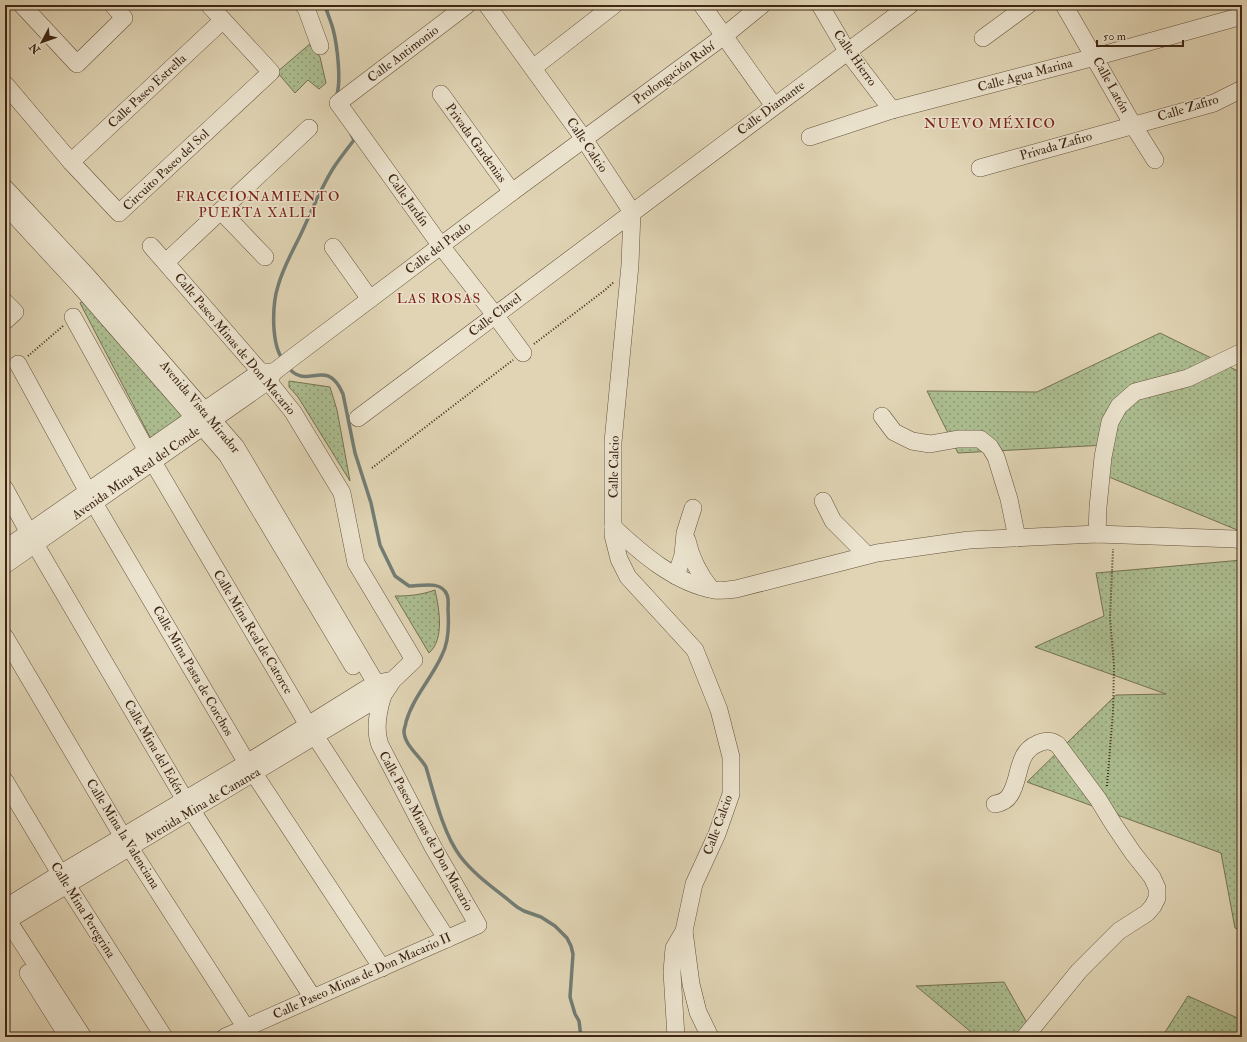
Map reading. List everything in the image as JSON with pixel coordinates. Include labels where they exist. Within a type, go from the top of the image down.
[{"type":"street","points":[[22,5],[77,64],[124,18],[113,5]]},
{"type":"street","name":"Circuito Paseo del Sol","points":[[5,84],[71,162],[119,213],[271,72],[209,5]]},
{"type":"street","points":[[303,5],[306,8],[320,46]]},
{"type":"street","name":"Calle Antimonio","points":[[338,103],[467,5]]},
{"type":"street","name":"Calle Calcio","points":[[487,5],[584,139],[632,212],[630,265],[613,442],[613,535],[619,558],[628,577],[695,650],[719,710],[732,757],[731,794],[718,834],[694,884],[684,932]]},
{"type":"street","points":[[533,68],[614,5]]},
{"type":"street","points":[[702,5],[774,106]]},
{"type":"street","name":"Prolongación Rubí","points":[[584,139],[724,36],[762,5]]},
{"type":"street","name":"Calle Hierro","points":[[820,5],[847,52],[892,110]]},
{"type":"street","name":"Calle Diamante","points":[[632,212],[910,5]]},
{"type":"street","points":[[982,38],[1028,5]]},
{"type":"street","name":"Calle Latón","points":[[1064,5],[1095,56],[1133,124],[1156,160]]},
{"type":"street","name":"Calle Agua Marina","points":[[810,137],[892,110],[1242,16]]},
{"type":"street","name":"Calle Paseo Estrella","points":[[71,162],[223,20]]},
{"type":"street","name":"Calle Zafiro","points":[[1133,124],[1214,103],[1242,89]]},
{"type":"street","name":"Privada Gardenias","points":[[441,94],[512,192]]},
{"type":"street","name":"Calle Jardín","points":[[338,103],[441,246],[523,353]]},
{"type":"street","name":"Privada Zafiro","points":[[980,168],[1133,124]]},
{"type":"street","points":[[166,262],[309,128]]},
{"type":"street","name":"Calle del Prado","points":[[270,374],[584,139]]},
{"type":"street","name":"Avenida Vista Mirador","points":[[5,188],[83,281],[204,419],[296,560],[375,696]]},
{"type":"street","name":"Avenida Vista Mirador","points":[[5,205],[83,281]]},
{"type":"street","points":[[221,211],[265,257]]},
{"type":"street","name":"Calle Clavel","points":[[358,418],[632,212]]},
{"type":"street","name":"Calle Paseo Minas de Don Macario","points":[[151,246],[270,374],[342,493],[356,563],[414,660]]},
{"type":"street","points":[[333,247],[370,300]]},
{"type":"street","points":[[5,302],[14,312],[5,321]]},
{"type":"street","name":"Calle Mina Real de Catorce","points":[[73,317],[150,456],[312,730],[446,939]]},
{"type":"street","points":[[1097,534],[1103,457],[1110,422],[1119,406],[1135,392],[1188,378],[1242,352]]},
{"type":"street","name":"Calle Mina Pasta de Corchos","points":[[18,364],[91,497],[250,768],[382,968]]},
{"type":"street","name":"Avenida Mina Real del Conde","points":[[5,565],[32,538],[270,374]]},
{"type":"street","points":[[882,416],[894,432],[912,441],[930,444],[958,439],[980,439],[990,447],[996,457],[1009,499],[1017,538]]},
{"type":"street","name":"Calle Mina del Edén","points":[[5,489],[32,538],[189,806],[313,998]]},
{"type":"street","points":[[823,501],[833,521],[867,555]]},
{"type":"street","points":[[676,576],[683,555],[685,533],[693,508]]},
{"type":"street","points":[[613,527],[648,557],[676,576],[698,586],[716,590],[736,589],[877,553],[969,540],[1097,534],[1242,540]]},
{"type":"street","points":[[685,533],[692,559],[702,578],[711,589]]},
{"type":"street","name":"Avenida Mina Real del Conde","points":[[5,549],[32,538]]},
{"type":"street","name":"Calle Mina la Valenciana","points":[[5,637],[126,842],[246,1028]]},
{"type":"street","name":"Avenida Mina de Cananea","points":[[6,917],[63,879],[189,806],[312,730],[375,696],[414,660]]},
{"type":"street","name":"Calle Paseo Minas de Don Macario","points":[[375,696],[377,737],[380,745],[433,847],[478,925]]},
{"type":"street","points":[[995,804],[1002,802],[1010,796],[1021,760],[1027,752],[1034,745],[1042,741],[1052,741],[1062,750],[1098,799],[1118,831],[1152,878],[1157,888],[1157,898],[1147,913],[1119,931],[1103,946],[1079,971],[1025,1037]]},
{"type":"street","name":"Calle Mina Peregrina","points":[[5,781],[63,879],[164,1037]]},
{"type":"street","points":[[6,917],[51,999],[68,1037]]},
{"type":"street","name":"Calle Paseo Minas de Don Macario II","points":[[225,1037],[478,925]]},
{"type":"street","points":[[676,1037],[672,972],[674,948],[684,932]]},
{"type":"street","points":[[684,932],[691,984],[698,1012],[710,1037]]},
{"type":"street","points":[[5,938],[51,999],[83,1037]]},
{"type":"path","points":[[372,468],[605,290],[615,280]]},
{"type":"path","points":[[18,364],[73,317]]},
{"type":"path","points":[[1106,788],[1114,666],[1110,618],[1112,555],[1115,534]]},
{"type":"green space","points":[[311,43],[320,57],[326,83],[319,89],[308,80],[295,93],[277,72]]},
{"type":"green space","points":[[83,301],[183,416],[151,439],[80,303]]},
{"type":"green space","points":[[1160,333],[1242,373],[1242,532],[1109,477],[1106,445],[958,453],[927,391],[1037,392]]},
{"type":"green space","points":[[289,381],[330,387],[337,410],[350,481],[298,397],[289,387]]},
{"type":"green space","points":[[1242,560],[1242,932],[1235,928],[1221,853],[1027,782],[1116,695],[1166,694],[1035,647],[1104,616],[1096,573]]},
{"type":"green space","points":[[435,590],[440,623],[437,640],[429,653],[395,596],[415,595]]},
{"type":"green space","points":[[1004,982],[1035,1037],[977,1037],[916,986]]},
{"type":"green space","points":[[1188,996],[1242,1020],[1242,1037],[1162,1037]]},
{"type":"waterway","points":[[325,5],[336,44],[339,73],[339,83],[336,97]]},
{"type":"waterway","points":[[283,360],[276,344],[274,324],[275,303],[278,286],[282,273],[324,184],[334,167],[354,140],[351,134]]},
{"type":"waterway","points":[[288,367],[295,374],[302,376],[323,375],[330,377],[337,383],[343,394],[355,453],[371,503],[380,545],[395,576],[409,586],[430,585],[440,587],[447,595],[448,627],[446,644],[438,663],[413,704],[406,722],[404,730],[405,736],[409,746],[426,767],[444,825],[454,847],[460,856],[480,877],[517,907],[541,917],[555,926],[567,938],[573,954],[570,997],[575,1014],[579,1021],[581,1037]]},
{"type":"district","name":"NUEVO MÉXICO","points":[[990,123]]},
{"type":"district","name":"FRACCIONAMIENTO PUERTA XALLI","points":[[258,204]]},
{"type":"district","name":"LAS ROSAS","points":[[439,298]]}]
